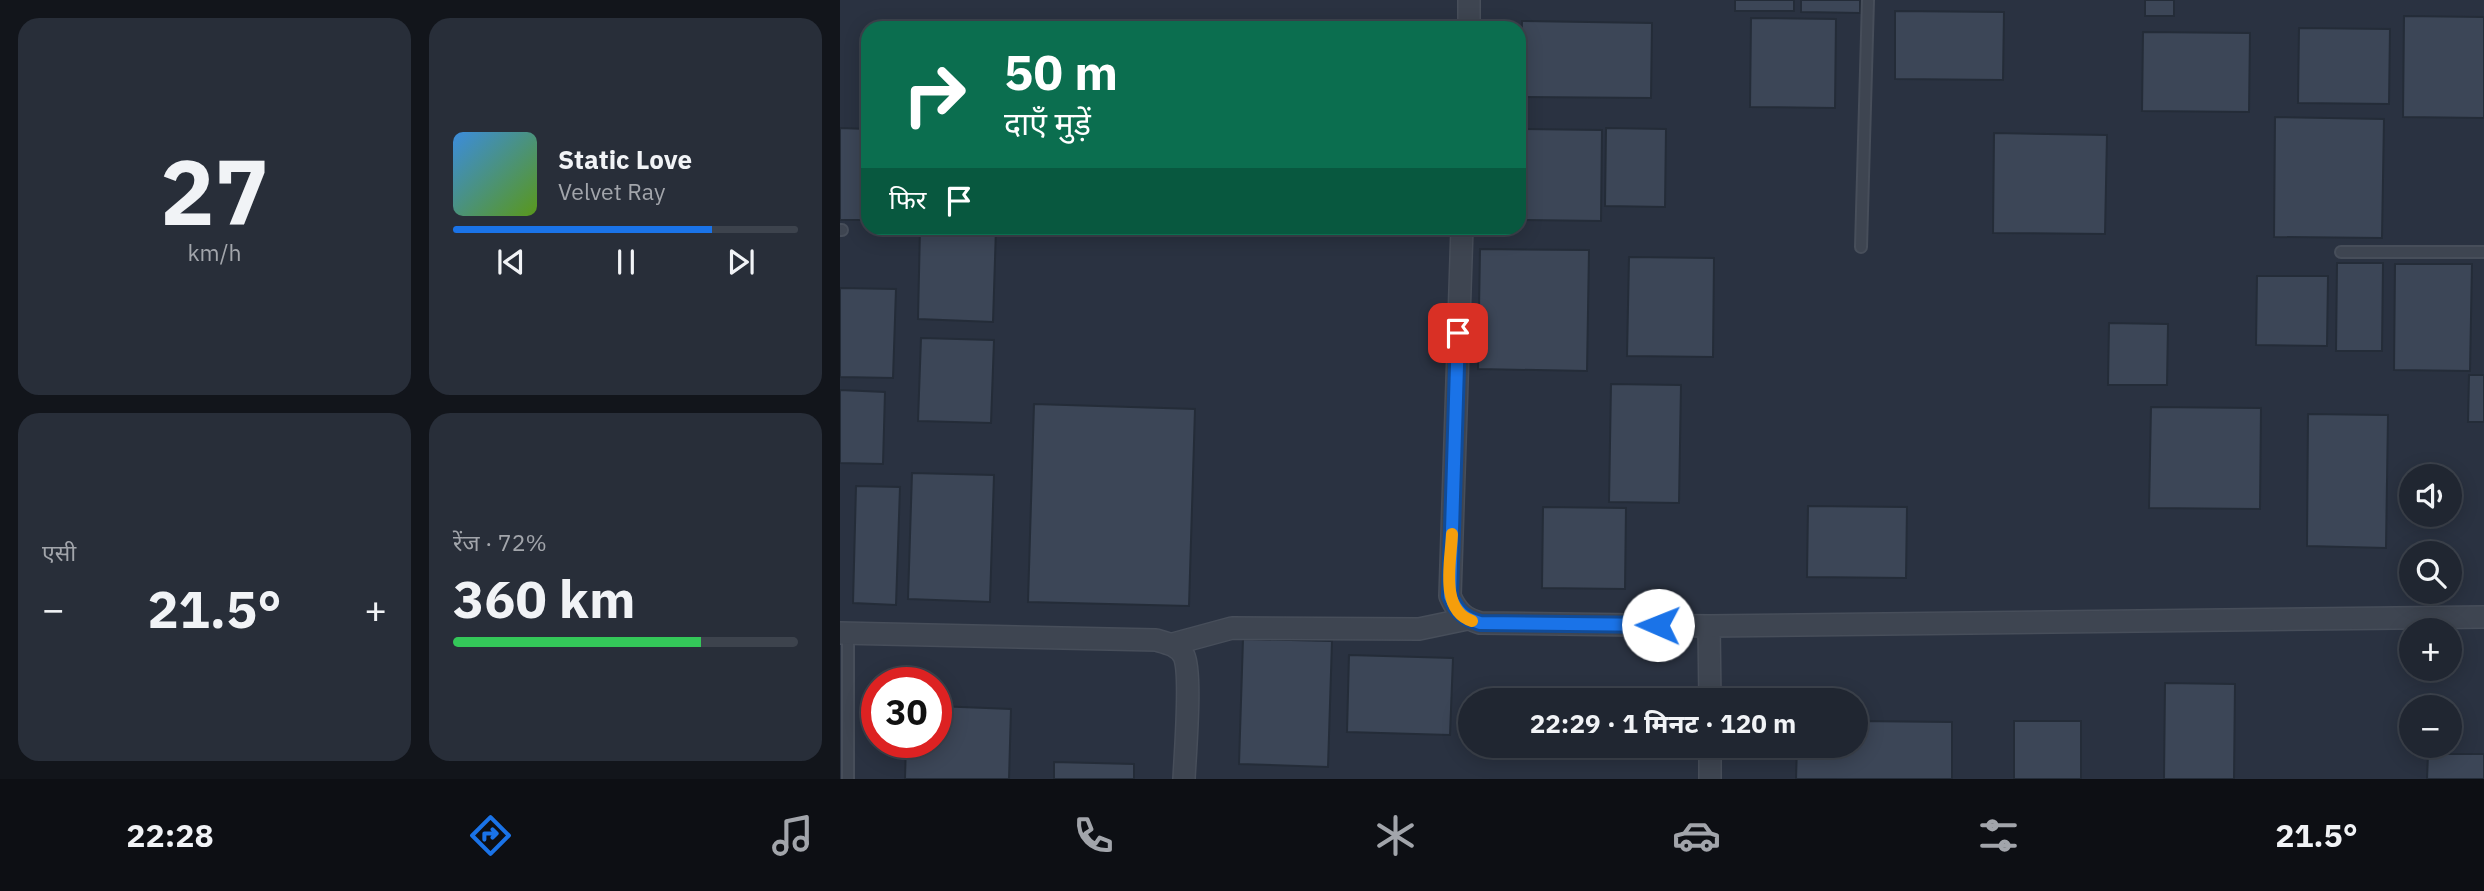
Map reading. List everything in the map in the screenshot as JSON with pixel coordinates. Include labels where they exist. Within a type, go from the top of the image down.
[{"type":"street","points":[[1469,0],[1469,21]]},
{"type":"street","points":[[1462,235],[1450,596],[1456,610],[1467,619],[1480,623],[1709,626],[2484,617]]},
{"type":"street","points":[[844,633],[1156,640],[1173,644],[1232,628],[1419,629],[1467,619]]},
{"type":"street","points":[[1709,626],[1710,688]]},
{"type":"street","points":[[1173,644],[1184,656],[1188,674],[1184,779]]},
{"type":"street","points":[[1710,758],[1710,779]]},
{"type":"lane","points":[[1861,247],[1868,0]]},
{"type":"lane","points":[[2341,252],[2484,252]]},
{"type":"lane","points":[[844,633],[848,779]]},
{"type":"building","points":[[1735,0],[1794,0],[1794,11],[1735,11]]},
{"type":"building","points":[[1801,0],[1860,0],[1860,13],[1801,12]]},
{"type":"building","points":[[2145,0],[2174,0],[2174,16],[2145,16]]},
{"type":"building","points":[[1895,11],[2004,12],[2003,80],[1895,79]]},
{"type":"building","points":[[2404,16],[2484,17],[2484,118],[2403,117]]},
{"type":"building","points":[[1751,18],[1836,19],[1835,108],[1750,107]]},
{"type":"building","points":[[1526,21],[1652,23],[1651,98],[1526,97]]},
{"type":"building","points":[[2299,28],[2390,29],[2389,104],[2298,103]]},
{"type":"building","points":[[2143,32],[2250,33],[2249,112],[2142,111]]},
{"type":"building","points":[[2275,117],[2384,119],[2382,238],[2274,237]]},
{"type":"building","points":[[840,128],[861,129],[861,220],[840,220]]},
{"type":"building","points":[[1606,128],[1666,129],[1665,207],[1605,206]]},
{"type":"building","points":[[1526,129],[1602,130],[1601,221],[1526,220]]},
{"type":"building","points":[[1994,133],[2107,135],[2105,234],[1993,233]]},
{"type":"building","points":[[920,235],[996,235],[993,322],[918,319]]},
{"type":"building","points":[[1480,249],[1589,250],[1587,371],[1478,369]]},
{"type":"building","points":[[1629,257],[1714,258],[1713,357],[1627,356]]},
{"type":"building","points":[[2337,263],[2383,263],[2382,351],[2336,351]]},
{"type":"building","points":[[2395,264],[2472,264],[2470,371],[2394,370]]},
{"type":"building","points":[[2257,276],[2328,276],[2327,346],[2256,345]]},
{"type":"building","points":[[840,288],[896,289],[893,378],[840,377]]},
{"type":"building","points":[[2109,323],[2168,324],[2167,385],[2108,385]]},
{"type":"building","points":[[921,338],[994,340],[991,423],[918,421]]},
{"type":"building","points":[[2469,375],[2484,375],[2484,422],[2468,422]]},
{"type":"building","points":[[1611,384],[1681,385],[1679,503],[1609,502]]},
{"type":"building","points":[[840,390],[885,392],[883,464],[840,463]]},
{"type":"building","points":[[1034,404],[1195,409],[1189,606],[1028,602]]},
{"type":"building","points":[[2151,407],[2261,408],[2260,509],[2149,508]]},
{"type":"building","points":[[2308,414],[2388,415],[2386,548],[2307,546]]},
{"type":"building","points":[[912,473],[994,475],[990,602],[908,599]]},
{"type":"building","points":[[856,486],[900,487],[896,605],[853,603]]},
{"type":"building","points":[[1808,506],[1907,507],[1906,578],[1807,577]]},
{"type":"building","points":[[1543,507],[1626,508],[1625,589],[1542,588]]},
{"type":"building","points":[[1243,639],[1332,641],[1328,767],[1239,764]]},
{"type":"building","points":[[1349,655],[1453,658],[1450,735],[1347,732]]},
{"type":"building","points":[[2165,683],[2235,684],[2234,779],[2164,779]]},
{"type":"building","points":[[952,707],[1011,709],[1009,779],[905,779],[906,758],[952,758]]},
{"type":"building","points":[[1868,721],[1952,722],[1952,779],[1796,779],[1797,758],[1868,758]]},
{"type":"building","points":[[2014,721],[2081,721],[2081,779],[2014,779]]},
{"type":"building","points":[[2462,754],[2484,754],[2484,779],[2427,779],[2428,758],[2462,758]]},
{"type":"building","points":[[1054,762],[1134,764],[1134,779],[1054,779]]},
{"type":"slow traffic","points":[[1452,534],[1450,596],[1456,610],[1472,621]]},
{"type":"route","points":[[1458,333],[1450,596],[1456,610],[1467,619],[1480,623],[1658,625]]}]
